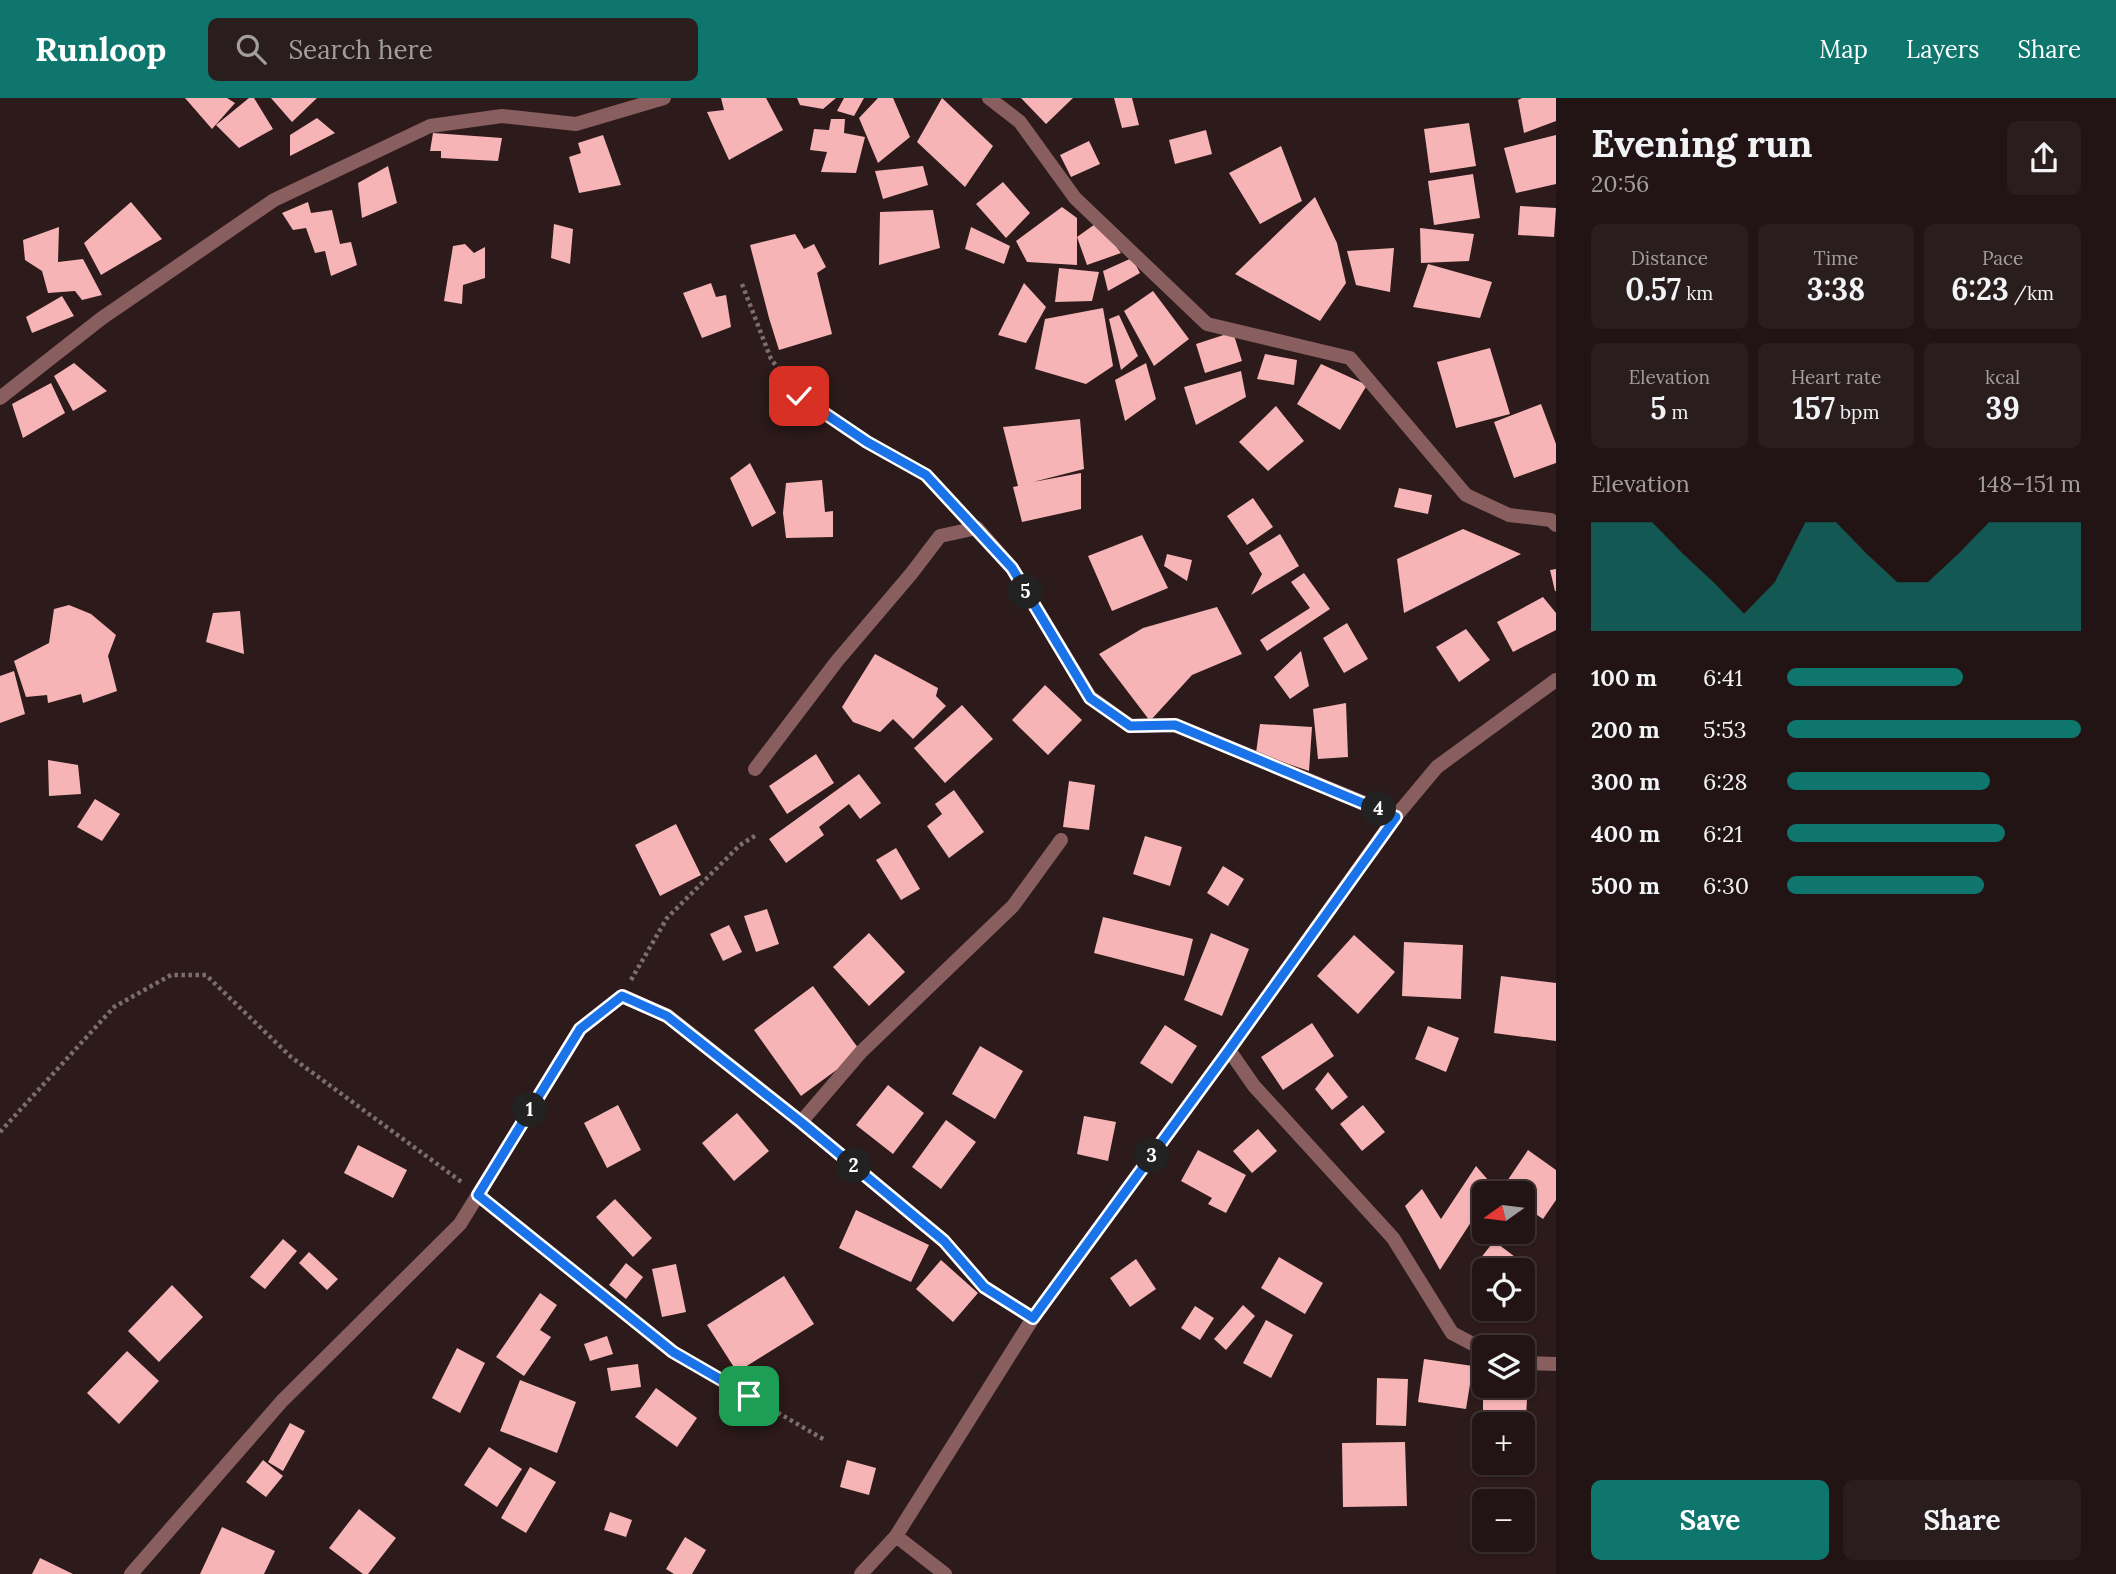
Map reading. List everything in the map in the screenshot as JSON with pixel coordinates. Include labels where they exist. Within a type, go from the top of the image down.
[{"type":"street","points":[[0,398],[102,318],[274,200],[430,126],[502,116],[576,124],[664,98]]},
{"type":"street","points":[[989,98],[1020,122],[1075,198],[1207,324],[1350,358],[1466,495],[1509,515],[1550,520],[1556,526]]},
{"type":"street","points":[[755,769],[837,661],[940,536],[977,528],[1012,568],[1090,698],[1130,726],[1175,725],[1396,817]]},
{"type":"street","points":[[861,1574],[896,1536],[1033,1318],[1396,817],[1437,767],[1556,680]]},
{"type":"street","points":[[801,1122],[861,1052],[1013,906],[1061,840]]},
{"type":"street","points":[[131,1574],[282,1401],[460,1224],[580,1029],[622,996],[667,1016],[801,1122],[944,1241],[984,1287],[1033,1318]]},
{"type":"street","points":[[1229,1050],[1254,1086],[1393,1238],[1452,1333],[1472,1344]]},
{"type":"street","points":[[1535,1363],[1556,1364]]},
{"type":"street","points":[[896,1536],[945,1574]]},
{"type":"path","points":[[742,284],[771,359],[799,396],[867,442],[926,475],[977,528]]},
{"type":"path","points":[[622,996],[667,918],[740,845],[758,834]]},
{"type":"path","points":[[0,1132],[114,1007],[171,975],[206,975],[291,1056],[478,1195],[673,1352],[825,1440]]},
{"type":"building","points":[[185,98],[227,98],[235,103],[212,129]]},
{"type":"building","points":[[249,98],[254,98],[273,129],[239,148],[216,125]]},
{"type":"building","points":[[271,98],[317,98],[292,122]]},
{"type":"building","points":[[721,98],[766,98],[783,130],[729,160],[707,112],[724,110]]},
{"type":"building","points":[[797,98],[836,98],[823,109],[800,105]]},
{"type":"building","points":[[844,98],[864,98],[854,116],[837,111]]},
{"type":"building","points":[[878,98],[893,98],[910,137],[878,163],[859,118]]},
{"type":"building","points":[[942,98],[993,146],[965,187],[917,142]]},
{"type":"building","points":[[1021,98],[1073,98],[1046,124]]},
{"type":"building","points":[[1114,98],[1132,98],[1139,125],[1122,128]]},
{"type":"building","points":[[1556,98],[1556,121],[1524,133],[1518,100]]},
{"type":"building","points":[[317,118],[335,133],[290,156],[290,135]]},
{"type":"building","points":[[831,119],[845,119],[844,133],[865,137],[856,173],[821,172],[827,152],[810,150],[814,129],[829,130]]},
{"type":"building","points":[[1469,123],[1476,166],[1430,173],[1424,129]]},
{"type":"building","points":[[1206,130],[1212,154],[1175,164],[1169,140]]},
{"type":"building","points":[[433,133],[502,138],[498,161],[441,158],[441,151],[430,151]]},
{"type":"building","points":[[603,135],[621,185],[579,193],[569,157],[581,153],[578,143]]},
{"type":"building","points":[[1556,135],[1556,184],[1516,193],[1504,148]]},
{"type":"building","points":[[1089,141],[1100,164],[1071,177],[1060,155]]},
{"type":"building","points":[[1281,146],[1302,201],[1260,224],[1229,173]]},
{"type":"building","points":[[388,166],[397,203],[362,218],[358,183]]},
{"type":"building","points":[[923,166],[928,185],[883,199],[875,171]]},
{"type":"building","points":[[1473,174],[1480,218],[1434,225],[1428,181]]},
{"type":"building","points":[[1003,182],[1030,213],[1006,238],[976,204]]},
{"type":"building","points":[[1315,197],[1337,243],[1346,283],[1320,321],[1235,274]]},
{"type":"building","points":[[131,202],[162,239],[101,275],[84,243]]},
{"type":"building","points":[[308,202],[311,213],[332,210],[340,244],[351,242],[357,265],[331,276],[325,251],[315,253],[306,228],[293,230],[282,213]]},
{"type":"building","points":[[1520,206],[1556,208],[1554,237],[1518,235]]},
{"type":"building","points":[[1062,207],[1077,218],[1077,265],[1027,262],[1016,241]]},
{"type":"building","points":[[933,210],[940,248],[879,265],[880,212]]},
{"type":"building","points":[[1098,222],[1121,253],[1087,265],[1077,237]]},
{"type":"building","points":[[554,224],[573,229],[570,264],[551,258]]},
{"type":"building","points":[[59,227],[58,262],[83,259],[102,295],[82,300],[75,291],[48,293],[42,271],[25,260],[23,240]]},
{"type":"building","points":[[971,227],[1010,246],[1004,264],[965,249]]},
{"type":"building","points":[[1420,228],[1474,234],[1469,261],[1421,263]]},
{"type":"building","points":[[795,234],[804,249],[814,244],[826,267],[817,273],[832,334],[779,350],[750,245]]},
{"type":"building","points":[[465,244],[474,253],[485,247],[485,278],[463,285],[462,304],[444,301],[453,246]]},
{"type":"building","points":[[1394,248],[1390,292],[1356,285],[1347,251]]},
{"type":"building","points":[[1132,258],[1140,273],[1108,291],[1103,271]]},
{"type":"building","points":[[1428,264],[1492,282],[1480,318],[1413,307]]},
{"type":"building","points":[[1059,268],[1099,272],[1092,301],[1055,302]]},
{"type":"building","points":[[711,283],[716,297],[726,295],[731,327],[702,338],[683,293]]},
{"type":"building","points":[[1024,283],[1046,307],[1026,343],[998,335]]},
{"type":"building","points":[[1153,291],[1189,339],[1154,366],[1124,311]]},
{"type":"building","points":[[62,296],[74,316],[32,333],[26,317]]},
{"type":"building","points":[[1103,308],[1113,366],[1086,384],[1035,369],[1045,319]]},
{"type":"building","points":[[1119,315],[1138,356],[1121,370],[1109,319]]},
{"type":"building","points":[[1233,332],[1242,361],[1205,373],[1196,344]]},
{"type":"building","points":[[1490,348],[1510,414],[1456,428],[1437,362]]},
{"type":"building","points":[[1265,354],[1297,360],[1294,385],[1257,379]]},
{"type":"building","points":[[74,363],[107,391],[73,411],[54,376]]},
{"type":"building","points":[[1146,363],[1156,399],[1125,421],[1115,380]]},
{"type":"building","points":[[1321,364],[1367,385],[1340,430],[1297,404]]},
{"type":"building","points":[[1241,371],[1246,397],[1196,425],[1184,387]]},
{"type":"building","points":[[51,383],[65,413],[23,438],[12,404]]},
{"type":"building","points":[[1541,404],[1556,444],[1556,463],[1514,478],[1494,422]]},
{"type":"building","points":[[1276,406],[1304,441],[1268,471],[1239,442]]},
{"type":"building","points":[[1080,419],[1084,469],[1033,482],[1081,473],[1081,509],[1022,522],[1013,487],[1018,486],[1003,427]]},
{"type":"building","points":[[750,463],[776,513],[752,527],[730,478]]},
{"type":"building","points":[[822,480],[825,512],[833,511],[833,537],[786,538],[783,513],[786,483]]},
{"type":"building","points":[[1399,488],[1432,495],[1428,514],[1394,507]]},
{"type":"building","points":[[1253,498],[1273,527],[1247,545],[1227,516]]},
{"type":"building","points":[[1463,529],[1521,554],[1404,613],[1397,559]]},
{"type":"building","points":[[1280,534],[1299,566],[1251,595],[1262,574],[1249,553]]},
{"type":"building","points":[[1142,535],[1168,588],[1112,611],[1088,556]]},
{"type":"building","points":[[1167,554],[1192,560],[1187,581],[1164,566]]},
{"type":"building","points":[[1556,569],[1556,591],[1555,591],[1550,570]]},
{"type":"building","points":[[1304,573],[1330,609],[1267,651],[1260,640],[1310,608],[1291,582]]},
{"type":"building","points":[[1543,597],[1556,613],[1556,630],[1513,652],[1497,622]]},
{"type":"building","points":[[69,605],[91,614],[116,635],[108,656],[117,691],[83,703],[81,694],[48,703],[47,695],[26,697],[14,661],[49,643],[54,609]]},
{"type":"building","points":[[1217,607],[1242,654],[1192,675],[1150,721],[1099,654],[1143,628]]},
{"type":"building","points":[[240,611],[244,654],[206,642],[213,613]]},
{"type":"building","points":[[1347,623],[1368,659],[1344,673],[1323,638]]},
{"type":"building","points":[[1466,629],[1490,660],[1459,682],[1436,647]]},
{"type":"building","points":[[1301,651],[1309,686],[1290,699],[1274,677]]},
{"type":"building","points":[[875,654],[938,688],[936,696],[946,706],[913,739],[893,719],[880,732],[853,722],[842,707]]},
{"type":"building","points":[[14,671],[25,714],[0,723],[0,676]]},
{"type":"building","points":[[1045,685],[1082,720],[1048,755],[1012,720]]},
{"type":"building","points":[[1346,703],[1348,757],[1318,759],[1313,709]]},
{"type":"building","points":[[962,705],[993,739],[945,783],[914,748]]},
{"type":"building","points":[[1260,724],[1312,727],[1309,771],[1256,753]]},
{"type":"building","points":[[816,754],[834,783],[787,814],[769,786]]},
{"type":"building","points":[[48,760],[78,765],[81,794],[49,796]]},
{"type":"building","points":[[859,774],[881,803],[860,819],[849,804],[819,827],[824,835],[786,863],[769,839]]},
{"type":"building","points":[[1069,781],[1095,785],[1089,830],[1063,827]]},
{"type":"building","points":[[954,790],[984,832],[949,858],[927,826],[942,814],[935,804]]},
{"type":"building","points":[[95,799],[120,814],[102,841],[77,827]]},
{"type":"building","points":[[676,824],[701,875],[660,896],[635,845]]},
{"type":"building","points":[[1145,836],[1182,847],[1170,886],[1133,874]]},
{"type":"building","points":[[896,848],[920,889],[901,900],[876,860]]},
{"type":"building","points":[[1223,866],[1244,879],[1228,906],[1207,893]]},
{"type":"building","points":[[767,909],[779,944],[756,952],[744,916]]},
{"type":"building","points":[[1103,917],[1193,939],[1184,976],[1094,953]]},
{"type":"building","points":[[729,925],[742,952],[723,961],[710,934]]},
{"type":"building","points":[[869,933],[905,972],[869,1006],[833,967]]},
{"type":"building","points":[[1211,933],[1249,949],[1222,1016],[1184,1000]]},
{"type":"building","points":[[1354,935],[1395,972],[1358,1014],[1317,976]]},
{"type":"building","points":[[1404,942],[1463,945],[1461,999],[1402,996]]},
{"type":"building","points":[[1501,976],[1556,983],[1556,1041],[1494,1033]]},
{"type":"building","points":[[813,986],[861,1052],[801,1096],[754,1030]]},
{"type":"building","points":[[1312,1023],[1334,1056],[1283,1090],[1261,1057]]},
{"type":"building","points":[[1165,1025],[1197,1046],[1172,1084],[1140,1063]]},
{"type":"building","points":[[1428,1026],[1459,1038],[1446,1072],[1415,1059]]},
{"type":"building","points":[[980,1046],[1023,1071],[995,1119],[952,1094]]},
{"type":"building","points":[[1328,1072],[1348,1097],[1332,1110],[1315,1089]]},
{"type":"building","points":[[888,1085],[924,1113],[893,1154],[856,1125]]},
{"type":"building","points":[[618,1105],[641,1150],[607,1168],[584,1123]]},
{"type":"building","points":[[1363,1105],[1385,1132],[1362,1151],[1340,1124]]},
{"type":"building","points":[[737,1113],[769,1151],[734,1181],[702,1143]]},
{"type":"building","points":[[1084,1116],[1116,1122],[1108,1161],[1077,1154]]},
{"type":"building","points":[[946,1120],[976,1142],[941,1189],[912,1167]]},
{"type":"building","points":[[1258,1129],[1277,1151],[1252,1173],[1233,1151]]},
{"type":"building","points":[[358,1145],[407,1170],[393,1198],[344,1173]]},
{"type":"building","points":[[1198,1150],[1246,1175],[1226,1213],[1208,1204],[1212,1198],[1181,1181]]},
{"type":"building","points":[[1528,1150],[1556,1170],[1556,1200],[1543,1219],[1535,1214],[1535,1181],[1507,1181]]},
{"type":"building","points":[[1476,1166],[1489,1181],[1472,1181],[1472,1221],[1440,1270],[1405,1206],[1422,1189],[1441,1219]]},
{"type":"building","points":[[615,1199],[652,1238],[633,1257],[596,1217]]},
{"type":"building","points":[[856,1210],[929,1245],[911,1282],[839,1248]]},
{"type":"building","points":[[283,1239],[297,1251],[265,1289],[250,1277]]},
{"type":"building","points":[[1492,1244],[1498,1244],[1516,1258],[1481,1258]]},
{"type":"building","points":[[309,1252],[338,1279],[327,1290],[299,1263]]},
{"type":"building","points":[[1279,1257],[1323,1283],[1305,1314],[1261,1288]]},
{"type":"building","points":[[1136,1259],[1156,1289],[1130,1307],[1110,1278]]},
{"type":"building","points":[[941,1260],[978,1293],[953,1322],[916,1289]]},
{"type":"building","points":[[626,1263],[643,1277],[626,1299],[609,1285]]},
{"type":"building","points":[[676,1264],[686,1312],[662,1317],[652,1269]]},
{"type":"building","points":[[784,1276],[814,1324],[737,1372],[707,1325]]},
{"type":"building","points":[[172,1285],[203,1317],[159,1362],[128,1331]]},
{"type":"building","points":[[540,1293],[557,1305],[540,1330],[551,1337],[524,1376],[496,1357]]},
{"type":"building","points":[[1243,1305],[1255,1316],[1226,1350],[1214,1339]]},
{"type":"building","points":[[1195,1306],[1214,1318],[1200,1340],[1181,1328]]},
{"type":"building","points":[[1266,1320],[1293,1335],[1271,1378],[1243,1363]]},
{"type":"building","points":[[607,1336],[613,1354],[590,1361],[584,1344]]},
{"type":"building","points":[[457,1348],[485,1363],[460,1413],[432,1398]]},
{"type":"building","points":[[127,1351],[159,1381],[119,1424],[87,1393]]},
{"type":"building","points":[[1424,1359],[1472,1366],[1466,1409],[1418,1402]]},
{"type":"building","points":[[638,1364],[641,1387],[611,1391],[607,1368]]},
{"type":"building","points":[[1377,1378],[1408,1379],[1406,1426],[1376,1425]]},
{"type":"building","points":[[520,1380],[576,1402],[557,1453],[500,1431]]},
{"type":"building","points":[[656,1388],[697,1418],[677,1447],[635,1417]]},
{"type":"building","points":[[1483,1398],[1527,1398],[1526,1412],[1483,1412]]},
{"type":"building","points":[[290,1423],[305,1431],[283,1471],[268,1462]]},
{"type":"building","points":[[1405,1442],[1407,1506],[1343,1507],[1342,1443]]},
{"type":"building","points":[[489,1447],[522,1469],[497,1507],[464,1485]]},
{"type":"building","points":[[263,1460],[283,1476],[266,1497],[246,1482]]},
{"type":"building","points":[[847,1460],[876,1468],[869,1495],[840,1487]]},
{"type":"building","points":[[530,1467],[556,1482],[526,1533],[501,1518]]},
{"type":"building","points":[[359,1509],[396,1538],[368,1574],[363,1574],[329,1548]]},
{"type":"building","points":[[610,1512],[632,1520],[626,1537],[604,1530]]},
{"type":"building","points":[[222,1527],[275,1551],[264,1574],[200,1574]]},
{"type":"building","points":[[685,1537],[706,1550],[692,1574],[674,1574],[666,1569]]},
{"type":"building","points":[[40,1558],[73,1574],[32,1574]]},
{"type":"route","points":[[749,1396],[673,1352],[478,1195],[580,1029],[622,996],[667,1016],[801,1122],[944,1241],[984,1287],[1033,1318],[1396,817],[1175,725],[1130,726],[1090,698],[1012,568],[926,475],[867,442],[799,396]]}]
